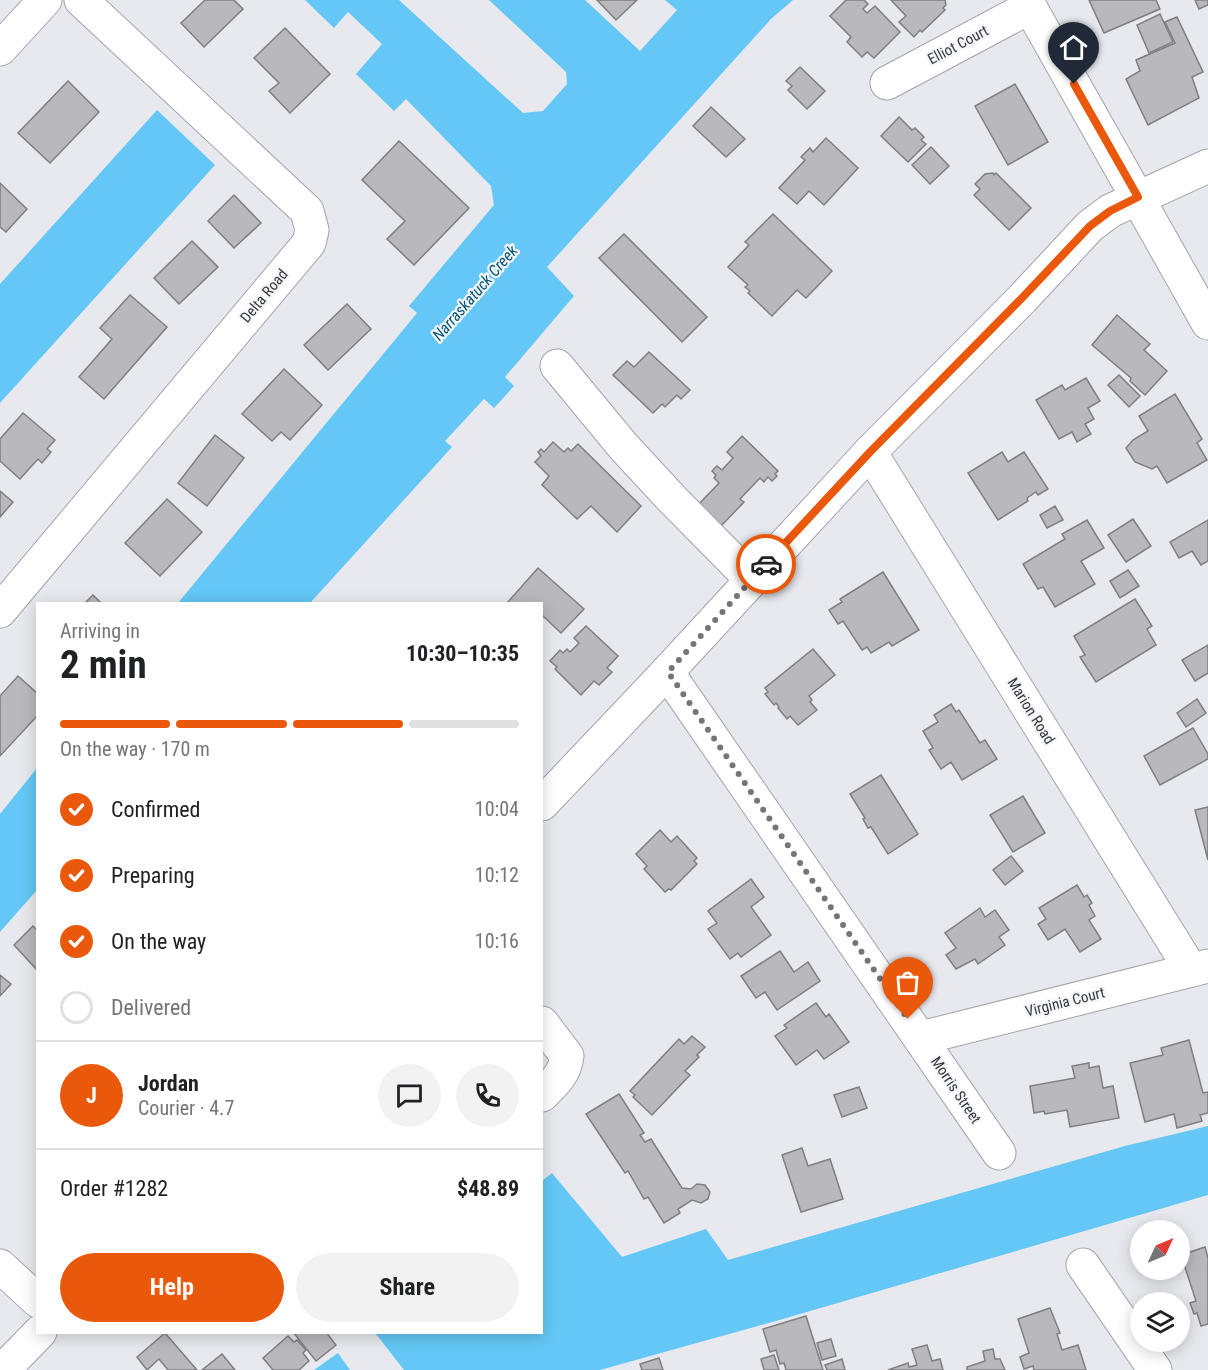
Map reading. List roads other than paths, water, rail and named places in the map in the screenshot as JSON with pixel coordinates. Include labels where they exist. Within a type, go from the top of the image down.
[{"type":"street","points":[[0,49],[45,0]]},
{"type":"street","name":"Delta Road","points":[[0,611],[309,243],[312,230],[307,211],[81,0]]},
{"type":"street","name":"Elliot Court","points":[[887,83],[1030,7],[1138,197]]},
{"type":"street","points":[[543,803],[668,672],[870,452],[1090,226],[1110,211],[1208,166]]},
{"type":"street","points":[[1138,197],[1208,323]]},
{"type":"street","points":[[557,366],[623,446],[752,580]]},
{"type":"street","name":"Marion Road","points":[[870,452],[1200,968]]},
{"type":"street","name":"Morris Street","points":[[668,672],[999,1153]]},
{"type":"street","name":"Virginia Court","points":[[921,1038],[1200,968]]},
{"type":"street","points":[[543,1024],[567,1056],[565,1068],[543,1094]]},
{"type":"street","points":[[1083,1265],[1155,1370]]},
{"type":"street","points":[[0,1266],[36,1299]]},
{"type":"street","points":[[3,1370],[37,1334]]},
{"type":"water","name":"Narraskatuck Creek","points":[[305,0],[399,0],[523,113],[543,111],[567,84],[566,72],[489,0],[585,0],[640,51],[677,10],[665,0],[793,0],[771,19],[547,267],[574,296],[505,377],[514,386],[494,408],[484,399],[445,441],[452,447],[311,602],[179,602],[417,313],[409,306],[494,205],[491,186],[406,99],[394,111],[356,74],[382,44],[348,12],[334,28]]},
{"type":"water","points":[[157,110],[215,165],[0,403],[0,284]]},
{"type":"water","points":[[36,769],[36,891],[0,932],[0,814]]},
{"type":"water","points":[[1208,1126],[1208,1195],[600,1370],[404,1370],[376,1334],[543,1334],[543,1180],[552,1173],[622,1257],[706,1229],[728,1260],[1125,1146]]},
{"type":"water","points":[[338,1353],[350,1370],[314,1370]]}]
